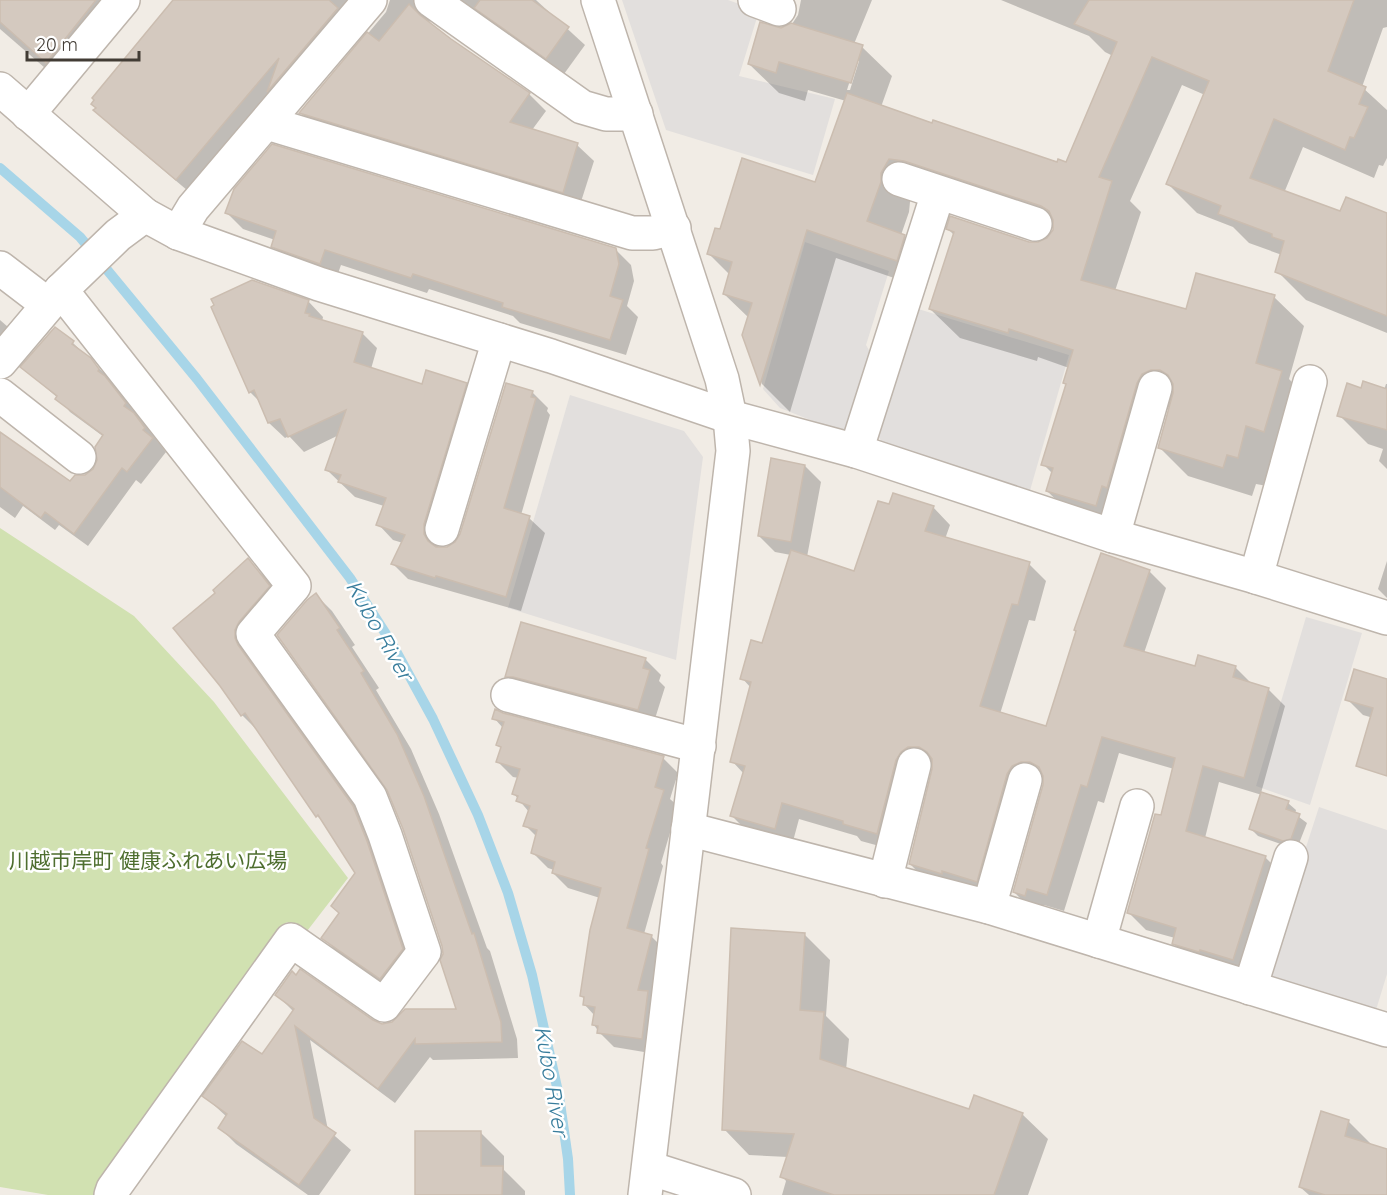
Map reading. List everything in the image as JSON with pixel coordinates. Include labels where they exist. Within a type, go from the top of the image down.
[{"type":"street","points":[[28,114],[123,0]]},
{"type":"street","points":[[178,233],[194,208],[370,0]]},
{"type":"street","points":[[431,0],[582,107],[606,114],[636,114]]},
{"type":"street","points":[[598,0],[722,379],[730,417],[733,451],[647,1181],[734,1195]]},
{"type":"street","points":[[0,89],[145,214],[178,233],[319,284],[551,356],[730,417],[856,451],[1113,536],[1387,618]]},
{"type":"street","points":[[267,123],[632,233],[653,233],[674,228]]},
{"type":"street","points":[[899,179],[1035,224]]},
{"type":"street","points":[[856,451],[938,193]]},
{"type":"street","points":[[0,362],[60,291],[118,235],[145,214]]},
{"type":"street","points":[[0,268],[60,291],[294,586],[253,634],[370,797],[424,952],[384,1005],[291,940],[113,1189],[111,1195]]},
{"type":"street","points":[[442,529],[499,340]]},
{"type":"street","points":[[1256,577],[1310,382]]},
{"type":"street","points":[[1113,536],[1155,388]]},
{"type":"street","points":[[0,394],[79,457]]},
{"type":"street","points":[[508,695],[699,746]]},
{"type":"street","points":[[885,881],[914,765]]},
{"type":"street","points":[[989,907],[1025,780]]},
{"type":"street","points":[[1099,941],[1137,806]]},
{"type":"street","points":[[688,829],[989,907],[1387,1030]]},
{"type":"street","points":[[1250,988],[1291,857]]},
{"type":"green space","name":"川越市岸町 健康ふれあい広場","points":[[0,528],[134,616],[214,702],[348,878],[304,935],[287,922],[94,1195],[48,1195],[0,1187]]},
{"type":"shaded area","points":[[622,0],[728,0],[759,11],[739,76],[835,99],[813,175],[666,130]]},
{"type":"shaded area","points":[[805,242],[889,271],[866,345],[874,359],[855,423],[841,432],[780,408],[763,389]]},
{"type":"shaded area","points":[[915,308],[1069,355],[1029,494],[887,450],[874,430]]},
{"type":"shaded area","points":[[570,395],[684,431],[703,457],[676,660],[508,608]]},
{"type":"shaded area","points":[[1306,617],[1362,633],[1310,805],[1256,786]]},
{"type":"shaded area","points":[[1319,807],[1387,830],[1387,974],[1376,1010],[1264,977]]},
{"type":"building","points":[[0,0],[96,0],[46,63],[0,22]]},
{"type":"building","points":[[173,0],[329,0],[338,8],[267,92],[279,58],[176,180],[93,110],[96,108],[91,104],[94,100],[92,98]]},
{"type":"building","points":[[480,0],[532,0],[569,27],[546,59],[474,8]]},
{"type":"building","points":[[1089,0],[1354,0],[1328,71],[1366,87],[1359,104],[1368,107],[1354,138],[1350,137],[1345,150],[1274,119],[1250,178],[1340,211],[1346,197],[1387,213],[1387,316],[1275,272],[1284,241],[1272,237],[1272,234],[1218,214],[1221,206],[1166,184],[1209,81],[1152,57],[1099,177],[1112,181],[1081,280],[1186,309],[1196,273],[1275,295],[1256,363],[1282,371],[1264,432],[1246,426],[1238,458],[1227,455],[1223,468],[1158,448],[1173,393],[1173,384],[1168,375],[1160,370],[1151,370],[1142,374],[1137,383],[1107,488],[1102,486],[1096,506],[1046,491],[1053,468],[1041,465],[1066,384],[1063,383],[1073,350],[1009,329],[1008,333],[929,309],[954,232],[946,229],[950,216],[1029,242],[1038,242],[1047,238],[1053,230],[1053,220],[1049,211],[1041,206],[904,161],[889,159],[881,173],[881,182],[867,221],[905,235],[897,261],[807,230],[760,385],[742,335],[752,303],[723,294],[732,262],[707,254],[715,228],[720,229],[742,158],[815,182],[847,93],[932,123],[933,120],[1057,162],[1058,159],[1066,162],[1117,42],[1074,24]]},
{"type":"building","points":[[409,4],[451,39],[530,93],[510,122],[578,143],[563,193],[299,113],[367,32],[379,41]]},
{"type":"building","points":[[760,22],[781,28],[791,23],[863,45],[851,83],[779,62],[776,73],[748,64]]},
{"type":"building","points":[[272,144],[616,248],[619,264],[610,296],[623,300],[610,340],[502,307],[503,303],[413,274],[411,278],[325,250],[320,264],[271,247],[276,231],[225,213],[234,189]]},
{"type":"building","points":[[252,280],[309,300],[305,313],[310,314],[309,316],[363,332],[354,362],[422,384],[426,370],[467,383],[424,524],[424,534],[428,541],[436,547],[447,547],[455,542],[460,534],[506,383],[533,391],[531,397],[536,398],[504,508],[530,516],[506,597],[391,564],[405,535],[376,525],[386,498],[338,482],[341,475],[325,470],[346,410],[288,437],[280,419],[268,423],[254,390],[249,393],[211,307],[214,305],[211,299]]},
{"type":"building","points":[[55,327],[91,358],[99,369],[98,371],[105,376],[126,403],[124,406],[134,413],[145,428],[143,430],[153,438],[127,472],[122,468],[74,534],[45,512],[41,518],[0,487],[0,432],[70,481],[75,475],[85,475],[93,469],[97,460],[95,447],[103,435],[55,399],[57,396],[20,367]]},
{"type":"building","points":[[1363,381],[1387,389],[1387,430],[1337,416],[1347,383],[1361,388]]},
{"type":"building","points":[[771,458],[805,465],[791,542],[758,536]]},
{"type":"building","points":[[893,493],[934,506],[925,531],[1030,562],[1018,605],[1012,604],[980,706],[1046,726],[1076,631],[1074,630],[1101,553],[1150,570],[1124,646],[1195,666],[1198,655],[1236,666],[1233,677],[1269,688],[1244,778],[1203,766],[1186,831],[1266,856],[1233,960],[1172,944],[1176,928],[1127,913],[1155,814],[1161,815],[1175,758],[1102,737],[1087,787],[1081,785],[1047,895],[1027,889],[1025,896],[1013,892],[1043,785],[1043,776],[1039,767],[1030,762],[1021,762],[1012,766],[1007,774],[977,882],[909,864],[932,769],[932,759],[919,747],[908,747],[896,760],[877,834],[843,824],[843,821],[782,803],[775,829],[730,816],[745,766],[730,762],[751,682],[740,679],[751,640],[762,643],[791,550],[854,571],[878,501],[889,504]]},
{"type":"building","points":[[248,558],[270,586],[239,622],[235,630],[235,638],[353,806],[403,949],[380,979],[321,938],[339,913],[331,906],[355,873],[318,815],[316,817],[245,713],[241,716],[173,628],[215,593],[213,590]]},
{"type":"building","points":[[316,593],[340,628],[337,630],[364,671],[361,673],[397,734],[424,796],[472,934],[474,933],[501,1022],[502,1042],[415,1044],[415,1039],[378,1089],[295,1026],[314,1118],[336,1133],[299,1185],[218,1128],[227,1114],[202,1096],[242,1041],[262,1054],[294,1009],[275,995],[292,971],[296,975],[300,969],[382,1024],[392,1022],[405,1009],[456,1009],[440,960],[443,954],[442,946],[403,829],[387,790],[277,635],[307,600]]},
{"type":"building","points":[[521,622],[646,658],[643,668],[650,670],[638,710],[513,677],[505,677]]},
{"type":"building","points":[[1354,669],[1387,679],[1387,776],[1356,766],[1373,708],[1345,700]]},
{"type":"building","points":[[495,709],[664,756],[655,787],[664,790],[646,848],[649,849],[627,928],[652,935],[638,990],[648,991],[642,1039],[597,1033],[598,1026],[592,1025],[595,1007],[583,1005],[584,997],[580,996],[590,930],[601,888],[552,873],[555,862],[531,853],[537,830],[523,826],[530,806],[516,801],[518,796],[512,794],[520,769],[496,762],[501,747],[496,745],[504,722],[492,719]]},
{"type":"building","points":[[1261,792],[1289,801],[1286,809],[1300,814],[1291,839],[1283,841],[1249,829]]},
{"type":"building","points":[[731,928],[805,933],[800,1010],[824,1012],[820,1059],[969,1109],[974,1095],[1023,1113],[994,1195],[834,1195],[780,1177],[794,1134],[722,1130]]},
{"type":"building","points":[[1321,1111],[1349,1120],[1345,1136],[1387,1149],[1387,1195],[1325,1195],[1299,1187]]},
{"type":"building","points":[[415,1131],[481,1131],[481,1166],[503,1166],[502,1195],[415,1195]]},
{"type":"waterway","name":"Kubo River","points":[[0,168],[80,237],[197,379],[350,578],[391,642],[433,719],[478,815],[508,893],[532,975],[559,1096],[568,1159],[570,1195]]}]
